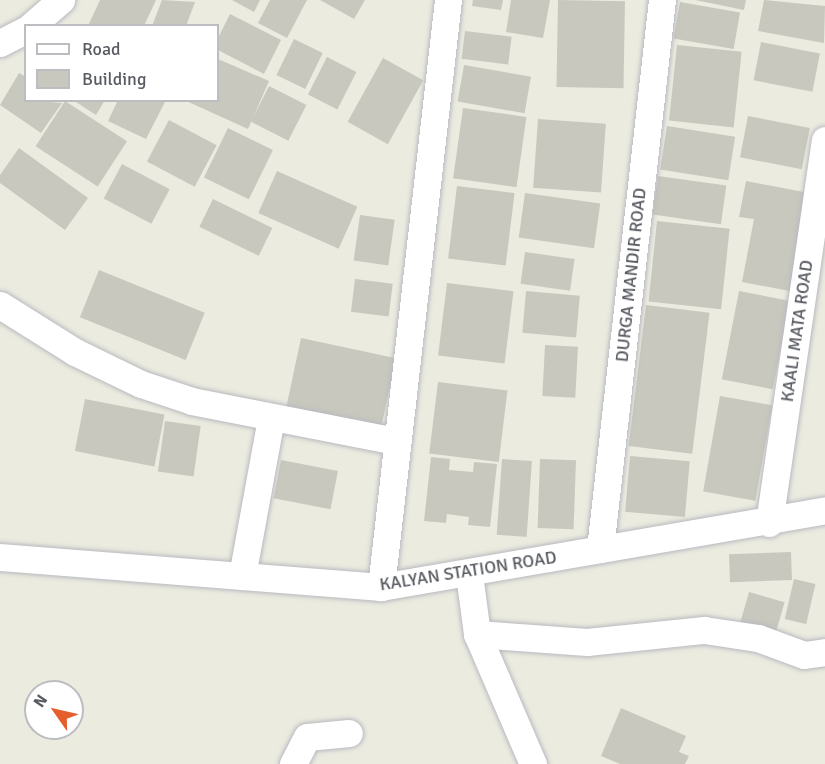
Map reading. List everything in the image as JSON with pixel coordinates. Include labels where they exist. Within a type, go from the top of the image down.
[{"type":"street","points":[[33,24],[61,0]]},
{"type":"street","points":[[381,587],[394,441],[448,0]]},
{"type":"street","name":"DURGA MANDIR ROAD","points":[[600,549],[662,0]]},
{"type":"street","points":[[0,43],[24,31]]},
{"type":"street","name":"KAALI MATA ROAD","points":[[769,523],[824,152]]},
{"type":"street","points":[[0,305],[75,352],[141,384],[271,418],[394,441]]},
{"type":"street","points":[[242,576],[271,418]]},
{"type":"street","name":"KALYAN STATION ROAD","points":[[0,557],[381,587],[469,574],[600,549],[769,523],[825,510]]},
{"type":"street","points":[[469,574],[477,634],[532,764]]},
{"type":"street","points":[[477,634],[588,642],[704,630],[758,638],[804,655],[825,652]]},
{"type":"street","points":[[292,764],[306,737],[349,733]]},
{"type":"building","points":[[100,0],[156,0],[145,24],[89,24]]},
{"type":"building","points":[[162,0],[195,2],[187,24],[153,24]]},
{"type":"building","points":[[232,0],[260,0],[254,12]]},
{"type":"building","points":[[270,0],[307,0],[287,38],[258,23]]},
{"type":"building","points":[[320,0],[365,0],[354,19]]},
{"type":"building","points":[[473,0],[503,0],[501,10],[472,6]]},
{"type":"building","points":[[511,0],[550,0],[543,38],[506,32]]},
{"type":"building","points":[[558,0],[625,1],[623,88],[556,87]]},
{"type":"building","points":[[695,0],[746,0],[744,10]]},
{"type":"building","points":[[764,0],[825,6],[824,43],[758,31]]},
{"type":"building","points":[[680,2],[740,13],[734,49],[674,38]]},
{"type":"building","points":[[230,14],[281,40],[264,74],[219,51],[219,36]]},
{"type":"building","points":[[465,31],[512,37],[508,65],[462,59]]},
{"type":"building","points":[[294,39],[323,53],[305,89],[276,75]]},
{"type":"building","points":[[761,42],[820,53],[812,92],[754,80]]},
{"type":"building","points":[[677,45],[742,52],[734,127],[669,121]]},
{"type":"building","points":[[327,57],[356,72],[337,109],[308,94]]},
{"type":"building","points":[[383,58],[423,80],[388,144],[348,122]]},
{"type":"building","points":[[219,59],[269,81],[248,129],[188,102],[219,102]]},
{"type":"building","points":[[464,65],[531,77],[525,113],[458,101]]},
{"type":"building","points":[[19,73],[24,76],[24,102],[62,103],[41,133],[0,105]]},
{"type":"building","points":[[269,86],[306,105],[288,141],[251,122]]},
{"type":"building","points":[[64,102],[127,141],[98,187],[36,146]]},
{"type":"building","points":[[76,102],[104,102],[96,115]]},
{"type":"building","points":[[117,102],[165,102],[146,139],[108,121]]},
{"type":"building","points":[[463,108],[526,117],[516,187],[453,178]]},
{"type":"building","points":[[748,116],[810,128],[802,169],[740,157]]},
{"type":"building","points":[[538,119],[606,124],[601,193],[533,188]]},
{"type":"building","points":[[169,120],[217,145],[195,187],[147,161]]},
{"type":"building","points":[[667,126],[735,137],[728,180],[660,169]]},
{"type":"building","points":[[228,128],[273,150],[249,199],[204,177]]},
{"type":"building","points":[[19,148],[88,198],[65,230],[0,183],[0,175]]},
{"type":"building","points":[[122,164],[170,189],[151,224],[104,198]]},
{"type":"building","points":[[277,171],[357,207],[339,249],[258,213]]},
{"type":"building","points":[[658,176],[726,186],[721,224],[653,215]]},
{"type":"building","points":[[746,181],[809,193],[790,291],[742,282],[754,219],[739,217]]},
{"type":"building","points":[[457,186],[515,193],[506,266],[448,258]]},
{"type":"building","points":[[525,193],[600,204],[594,248],[519,238]]},
{"type":"building","points":[[213,199],[272,228],[259,256],[199,227]]},
{"type":"building","points":[[360,215],[395,220],[388,265],[354,261]]},
{"type":"building","points":[[657,221],[730,229],[721,309],[649,302]]},
{"type":"building","points":[[525,252],[575,259],[570,291],[521,284]]},
{"type":"building","points":[[99,270],[205,313],[186,360],[80,317]]},
{"type":"building","points":[[355,279],[393,284],[389,316],[351,312]]},
{"type":"building","points":[[447,283],[514,291],[505,364],[438,355]]},
{"type":"building","points":[[526,291],[580,296],[576,338],[522,333]]},
{"type":"building","points":[[739,291],[790,301],[773,389],[722,379]]},
{"type":"building","points":[[646,305],[710,313],[692,454],[629,446]]},
{"type":"building","points":[[301,338],[396,358],[380,432],[285,411]]},
{"type":"building","points":[[545,345],[578,347],[575,398],[542,396]]},
{"type":"building","points":[[438,382],[507,391],[499,462],[429,453]]},
{"type":"building","points":[[720,396],[772,405],[755,501],[703,492]]},
{"type":"building","points":[[85,399],[165,414],[154,466],[75,451]]},
{"type":"building","points":[[165,421],[201,426],[194,477],[158,472]]},
{"type":"building","points":[[630,456],[690,461],[685,517],[625,512]]},
{"type":"building","points":[[431,457],[450,459],[449,470],[473,472],[474,462],[497,464],[490,527],[468,525],[469,517],[447,514],[446,523],[424,521]]},
{"type":"building","points":[[502,459],[532,461],[527,537],[497,535]]},
{"type":"building","points":[[540,459],[576,460],[574,529],[538,528]]},
{"type":"building","points":[[281,460],[338,471],[330,509],[274,498]]},
{"type":"building","points":[[791,552],[792,580],[730,582],[729,554]]},
{"type":"building","points":[[794,579],[815,584],[806,624],[785,619]]},
{"type":"building","points":[[749,592],[785,602],[776,633],[740,623]]},
{"type":"building","points":[[621,708],[686,736],[679,752],[689,756],[685,764],[620,764],[601,756]]}]
